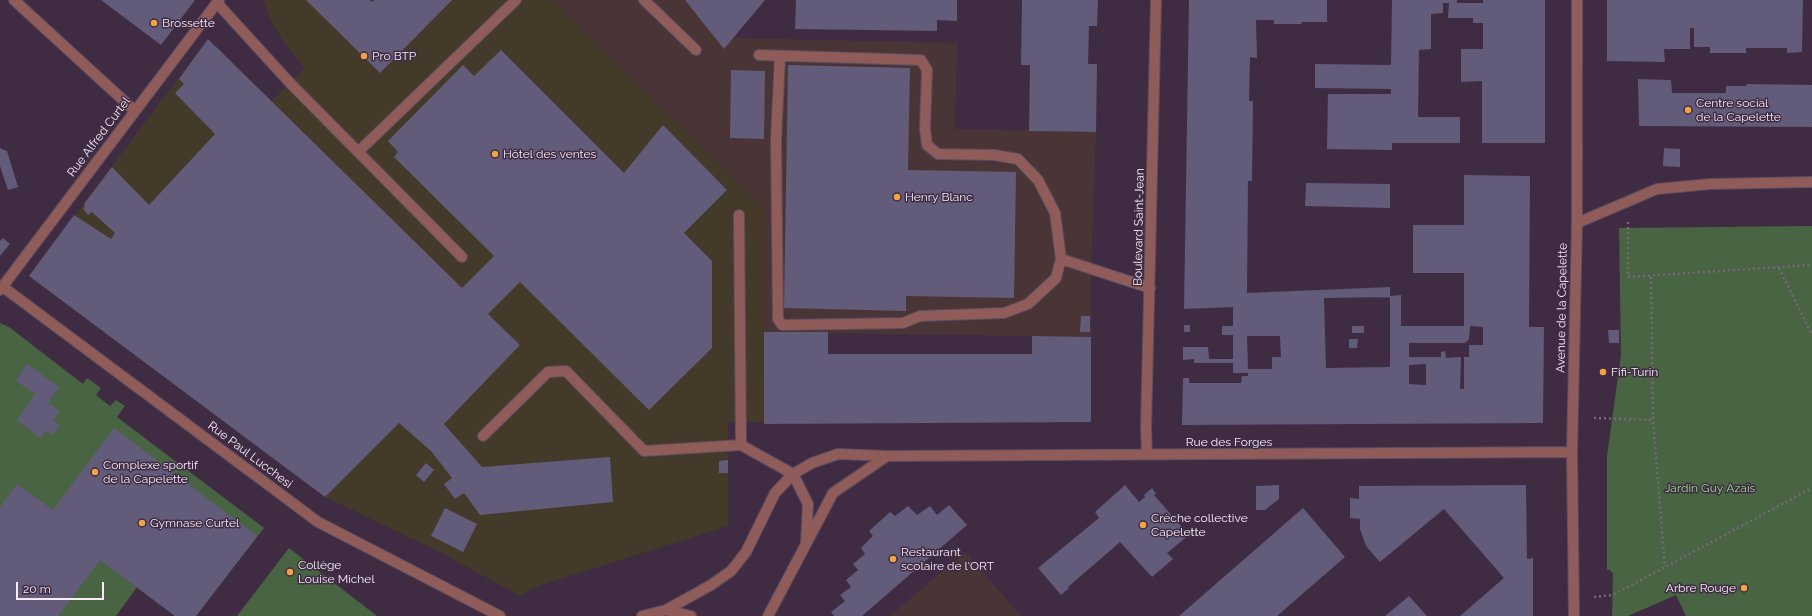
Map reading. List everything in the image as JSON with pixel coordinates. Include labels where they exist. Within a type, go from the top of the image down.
[{"type":"street","points":[[14,0],[135,111]]},
{"type":"street","points":[[358,152],[516,0]]},
{"type":"street","points":[[644,0],[696,50]]},
{"type":"street","name":"Boulevard Saint-Jean","points":[[1147,454],[1146,429],[1156,0]]},
{"type":"street","name":"Avenue de la Capelette","points":[[1574,616],[1572,418],[1577,223],[1577,0]]},
{"type":"street","points":[[218,2],[290,83],[462,257]]},
{"type":"street","name":"Rue Alfred Curtel","points":[[1,289],[218,2]]},
{"type":"street","points":[[759,55],[921,60],[927,70],[925,130],[927,145],[938,154],[994,155],[1018,160],[1038,180],[1055,213],[1061,259],[1056,278],[1028,304],[1004,313],[920,316],[903,323],[782,325],[778,319],[776,139],[780,56]]},
{"type":"street","points":[[1577,223],[1656,190],[1695,185],[1812,182]]},
{"type":"street","points":[[739,215],[741,445]]},
{"type":"street","points":[[1061,259],[1150,288]]},
{"type":"street","name":"Rue Paul Lucchesi","points":[[1,289],[318,522],[488,613],[500,616]]},
{"type":"street","points":[[483,436],[548,372],[566,371],[644,451],[741,445],[793,474],[808,504],[806,543]]},
{"type":"street","name":"Rue des Forges","points":[[666,610],[711,585],[730,572],[746,552],[774,493],[793,474],[812,463],[838,454],[887,456],[1572,452]]},
{"type":"street","points":[[768,616],[833,492],[887,456]]},
{"type":"street","points":[[642,616],[666,610],[691,616]]},
{"type":"path","points":[[1626,202],[1628,228],[1628,277],[1651,277],[1812,265]]},
{"type":"path","points":[[1779,268],[1812,335]]},
{"type":"path","points":[[1651,277],[1653,420],[1665,567]]},
{"type":"path","points":[[1572,418],[1653,420]]},
{"type":"path","points":[[1574,599],[1613,596],[1812,488]]},
{"type":"shaded area","points":[[264,0],[551,0],[763,207],[764,422],[728,422],[728,526],[538,586],[520,596],[438,551],[325,497],[29,276],[208,39],[272,101],[305,68],[285,44],[270,19]]},
{"type":"shaded area","name":"Henry Blanc","points":[[551,0],[765,0],[733,38],[957,43],[955,129],[1096,132],[1091,269],[1091,337],[762,332],[763,207]]},
{"type":"shaded area","points":[[965,552],[1021,616],[890,616]]},
{"type":"green space","name":"Jardin Guy Azaïs","points":[[1812,226],[1812,616],[1686,616],[1676,595],[1628,616],[1612,616],[1613,574],[1610,570],[1607,570],[1607,456],[1621,355],[1619,228]]},
{"type":"green space","name":"Complexe sportif de la Capelette","points":[[0,323],[9,327],[83,384],[87,378],[101,388],[96,395],[110,406],[116,400],[125,406],[117,417],[264,528],[196,616],[175,616],[137,587],[116,616],[0,616]]},
{"type":"green space","points":[[289,548],[377,616],[237,616]]},
{"type":"building","name":"Brossette","points":[[101,0],[195,0],[161,45]]},
{"type":"building","points":[[306,0],[370,0],[372,2],[375,0],[452,0],[380,73]]},
{"type":"building","points":[[685,0],[765,0],[724,49]]},
{"type":"building","points":[[796,0],[957,0],[957,21],[937,20],[937,31],[795,29]]},
{"type":"building","points":[[1022,0],[1098,0],[1097,26],[1089,26],[1088,64],[1097,64],[1096,132],[1029,131],[1030,65],[1021,65]]},
{"type":"building","points":[[1189,0],[1327,0],[1327,22],[1274,24],[1274,20],[1256,20],[1257,58],[1250,57],[1249,101],[1253,101],[1252,181],[1248,181],[1247,293],[1390,287],[1390,296],[1401,295],[1401,326],[1464,326],[1464,273],[1413,273],[1413,225],[1464,225],[1464,175],[1530,176],[1529,327],[1544,327],[1543,423],[1182,425],[1183,378],[1189,378],[1189,383],[1241,383],[1242,376],[1248,376],[1248,373],[1233,373],[1233,363],[1194,363],[1194,359],[1183,360],[1183,347],[1208,347],[1209,359],[1233,359],[1233,335],[1222,335],[1222,326],[1233,326],[1233,307],[1184,309]],"holes":[[[1390,297],[1390,367],[1326,368],[1324,298]],[[1470,326],[1483,327],[1483,345],[1469,345],[1469,357],[1464,357],[1464,389],[1460,389],[1461,357],[1446,358],[1445,351],[1441,352],[1441,357],[1409,357],[1409,343],[1465,343],[1469,339]],[[1247,336],[1280,336],[1281,357],[1272,357],[1272,369],[1248,369]],[[1426,364],[1426,385],[1409,384],[1409,365]]]},
{"type":"building","points":[[1392,0],[1457,0],[1457,3],[1483,3],[1483,0],[1545,0],[1545,143],[1482,143],[1482,81],[1461,82],[1461,49],[1483,49],[1483,23],[1473,23],[1473,18],[1448,18],[1449,3],[1443,3],[1443,13],[1431,14],[1431,49],[1419,50],[1418,117],[1460,117],[1460,143],[1392,143],[1392,150],[1327,149],[1328,94],[1391,94],[1391,89],[1315,88],[1315,64],[1391,65]]},
{"type":"building","points":[[1607,0],[1803,0],[1802,52],[1787,53],[1787,48],[1746,48],[1746,53],[1710,53],[1710,47],[1694,47],[1694,28],[1690,28],[1690,49],[1664,49],[1665,62],[1607,61]]},
{"type":"building","points":[[208,39],[462,288],[494,256],[394,157],[398,152],[388,141],[463,65],[474,76],[501,50],[624,173],[663,125],[727,190],[684,233],[712,261],[712,348],[649,410],[520,282],[488,314],[520,345],[444,424],[482,467],[610,457],[613,502],[480,515],[464,493],[455,499],[444,484],[452,478],[431,451],[399,423],[325,497],[29,276],[74,215],[111,239],[115,233],[92,212],[88,215],[83,209],[85,206],[84,204],[112,167],[149,205],[215,134],[175,93],[184,84],[179,79]]},
{"type":"building","name":"Henry Blanc","points":[[788,65],[910,68],[908,170],[1016,172],[1014,298],[906,296],[906,311],[784,308]]},
{"type":"building","points":[[731,70],[765,71],[764,139],[730,138]]},
{"type":"building","points":[[1638,79],[1671,80],[1672,93],[1726,93],[1726,86],[1747,86],[1746,84],[1812,85],[1812,127],[1639,126]]},
{"type":"building","points":[[0,148],[7,151],[18,187],[8,190],[0,166]]},
{"type":"building","points":[[1664,148],[1680,149],[1680,167],[1663,166]]},
{"type":"building","points":[[1306,183],[1390,184],[1390,208],[1305,206]]},
{"type":"building","points":[[3,238],[10,244],[0,256],[0,241]]},
{"type":"building","points":[[1081,316],[1090,316],[1090,332],[1080,332]]},
{"type":"building","points":[[1184,325],[1190,325],[1190,332],[1184,332]]},
{"type":"building","points":[[1352,326],[1364,326],[1364,333],[1352,333]]},
{"type":"building","points":[[1608,330],[1619,330],[1619,343],[1609,343]]},
{"type":"building","points":[[764,332],[828,332],[828,354],[1032,354],[1032,336],[1091,337],[1091,422],[764,424]]},
{"type":"building","points":[[1349,339],[1358,339],[1357,348],[1349,348]]},
{"type":"building","points":[[27,364],[59,387],[48,403],[60,411],[53,420],[60,425],[52,435],[46,431],[40,438],[17,420],[35,394],[16,381]]},
{"type":"building","name":"Complexe sportif de la Capelette","points":[[114,428],[257,536],[196,616],[175,616],[100,560],[58,616],[0,616],[0,507],[17,484],[53,510]]},
{"type":"building","points":[[728,460],[728,473],[719,473],[719,461]]},
{"type":"building","points":[[426,463],[434,470],[424,482],[416,475]]},
{"type":"building","name":"Crèche collective Capelette","points":[[1125,485],[1139,502],[1152,488],[1156,494],[1154,495],[1187,533],[1190,534],[1167,553],[1173,559],[1152,577],[1120,542],[1068,587],[1069,588],[1061,595],[1038,568],[1099,518],[1095,512]]},
{"type":"building","points":[[1279,485],[1279,499],[1265,510],[1256,510],[1256,486]]},
{"type":"building","points":[[1526,485],[1527,559],[1533,558],[1533,616],[1460,616],[1504,578],[1444,509],[1380,562],[1366,546],[1360,529],[1360,519],[1350,518],[1350,498],[1359,499],[1359,486]]},
{"type":"building","name":"Restaurant scolaire de l'ORT","points":[[949,505],[967,525],[862,616],[834,616],[831,612],[845,601],[840,595],[851,587],[846,580],[858,570],[853,564],[865,554],[861,548],[873,536],[869,531],[890,512],[895,516],[908,506],[917,515],[930,506],[937,515]]},
{"type":"building","points":[[445,508],[477,524],[463,552],[431,536]]},
{"type":"building","points":[[1303,508],[1345,557],[1277,616],[1179,616]]},
{"type":"building","points":[[1409,596],[1427,616],[1385,616]]},
{"type":"place","name":"Brossette","points":[[154,23]]},
{"type":"place","name":"Pro BTP","points":[[364,56]]},
{"type":"place","name":"Centre social de la Capelette","points":[[1688,110]]},
{"type":"place","name":"Hôtel des ventes","points":[[495,154]]},
{"type":"place","name":"Henry Blanc","points":[[897,197]]},
{"type":"place","name":"Fifi-Turin","points":[[1603,372]]},
{"type":"place","name":"Complexe sportif de la Capelette","points":[[95,472]]},
{"type":"place","name":"Gymnase Curtel","points":[[142,523]]},
{"type":"place","name":"Crèche collective Capelette","points":[[1143,525]]},
{"type":"place","name":"Restaurant scolaire de l'ORT","points":[[893,559]]},
{"type":"place","name":"Collège Louise Michel","points":[[290,572]]},
{"type":"place","name":"Arbre Rouge","points":[[1744,588]]}]
